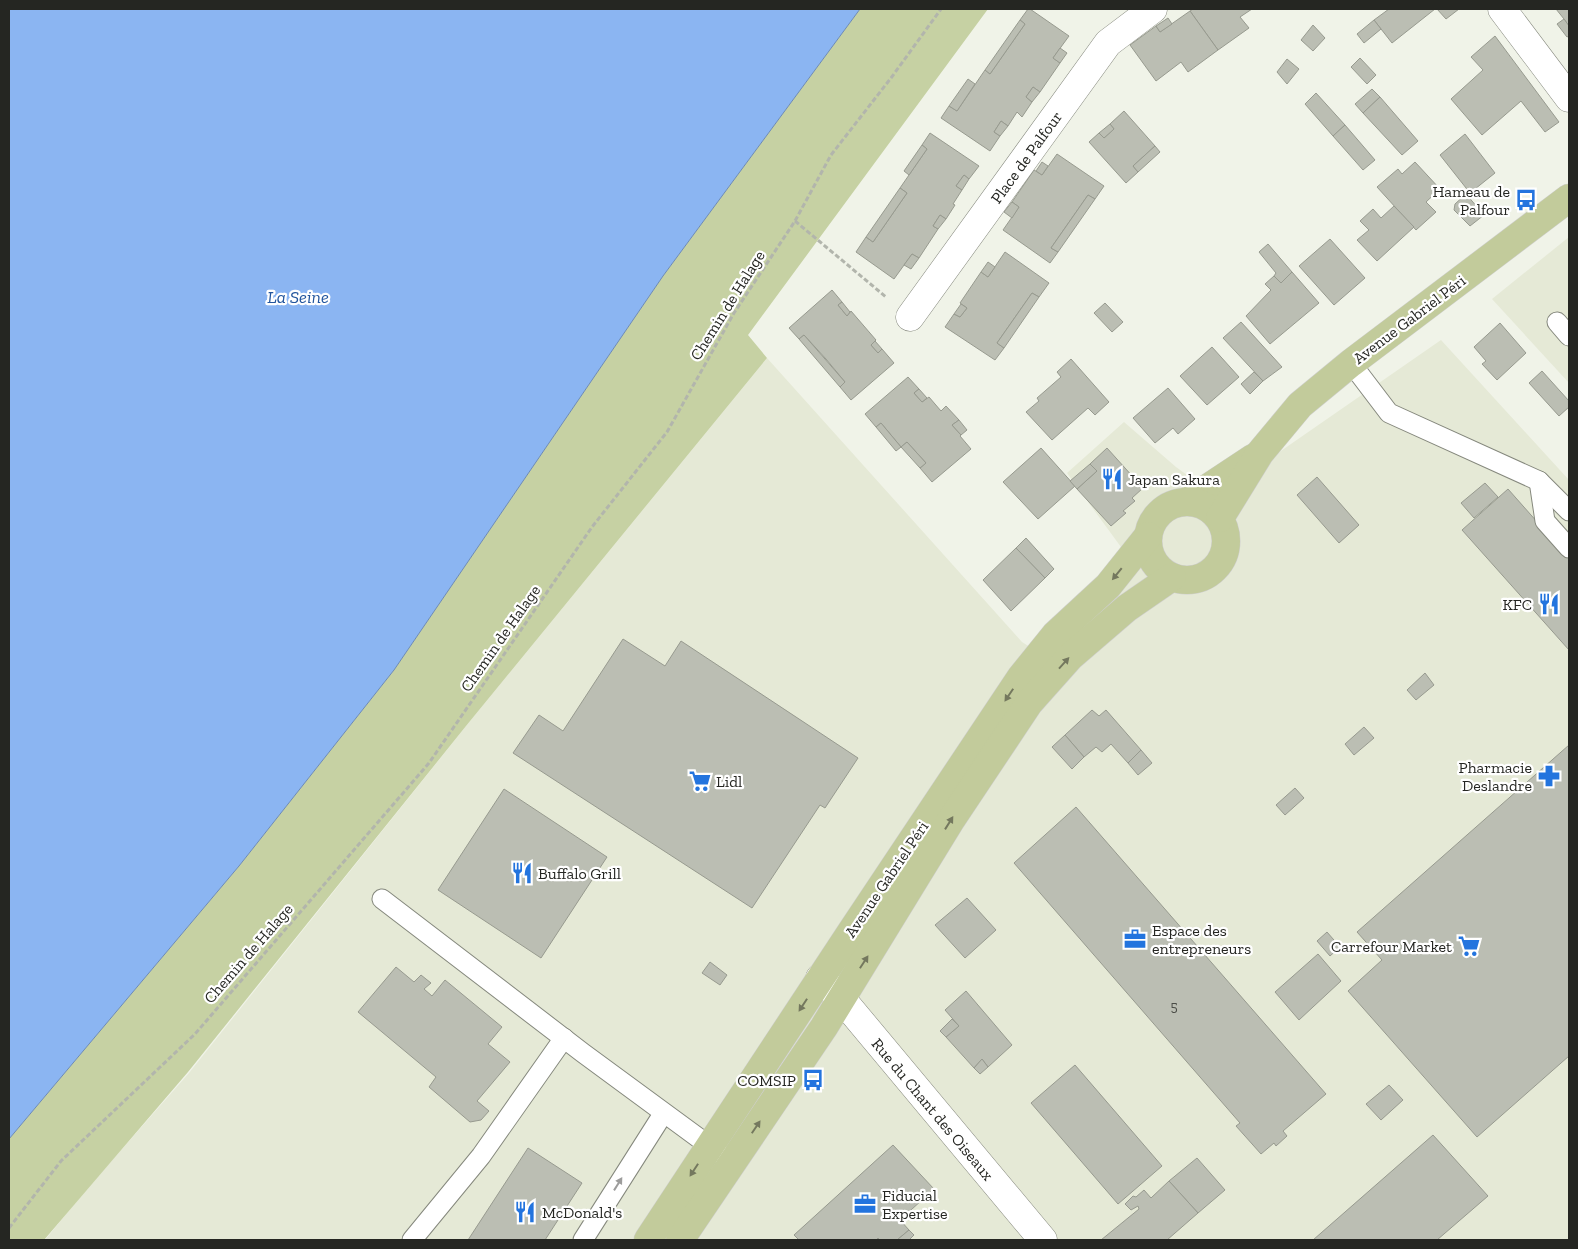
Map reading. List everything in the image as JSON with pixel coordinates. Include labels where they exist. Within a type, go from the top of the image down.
[{"type":"main road","name":"Avenue Gabriel Péri","points":[[1220,518],[1260,453],[1300,405],[1351,363],[1569,198]]},
{"type":"main road","name":"Avenue Gabriel Péri","points":[[648,1240],[820,978],[1022,677],[1055,635],[1108,586],[1148,536],[1150,527],[1165,508],[1188,501],[1260,453]]},
{"type":"main road","points":[[1148,536],[1149,550],[1154,562],[1163,572],[1172,577],[1185,581],[1194,580],[1214,571],[1224,556],[1227,538],[1224,525],[1220,518],[1210,509],[1202,504],[1188,501]]},
{"type":"main road","name":"Avenue Gabriel Péri","points":[[680,1240],[824,1027],[951,820],[1029,703],[1070,657],[1127,608],[1172,577]]},
{"type":"street","name":"Place de Palfour","points":[[910,318],[1108,43],[1153,9]]},
{"type":"street","points":[[1502,9],[1569,98]]},
{"type":"street","name":"Rue du Chant des Oiseaux","points":[[820,978],[841,998],[1043,1240]]},
{"type":"lane","points":[[1557,322],[1569,336]]},
{"type":"lane","points":[[1351,363],[1389,413],[1539,481],[1569,512]]},
{"type":"lane","points":[[1539,481],[1545,520],[1569,548]]},
{"type":"lane","points":[[382,899],[663,1114],[732,1163]]},
{"type":"lane","points":[[412,1240],[480,1156],[564,1038]]},
{"type":"lane","points":[[583,1240],[663,1114]]},
{"type":"path","name":"Chemin de Halage","points":[[9,1228],[62,1161],[195,1034],[429,763],[592,527],[667,432],[734,313],[795,221],[831,155],[891,78],[941,9]]},
{"type":"path","points":[[795,221],[910,318]]},
{"type":"shaded area","points":[[1569,237],[1569,383],[1492,299]]},
{"type":"shaded area","points":[[1441,340],[1569,480],[1569,1240],[45,1240],[85,1191],[189,1073],[466,726],[767,358],[1022,642],[1049,659],[1137,569],[1067,473],[1124,422],[1176,467],[1216,496]]},
{"type":"green space","points":[[860,9],[988,9],[748,335],[767,358],[466,726],[188,1072],[44,1240],[9,1240],[9,1139],[239,866],[394,670],[663,276]]},
{"type":"water","name":"La Seine","points":[[9,9],[860,9],[663,276],[394,670],[239,866],[9,1139]]},
{"type":"building","points":[[1028,9],[1069,36],[1053,58],[1060,63],[1040,92],[1033,87],[1026,97],[1032,102],[1022,117],[1017,112],[1008,126],[1001,121],[994,132],[1000,136],[990,151],[941,118],[949,106],[957,111],[985,70],[990,74],[1025,24],[1020,20]]},
{"type":"building","points":[[1193,9],[1252,9],[1240,17],[1249,28],[1218,50],[1190,11]]},
{"type":"building","points":[[1389,9],[1435,9],[1392,43],[1374,20]]},
{"type":"building","points":[[1437,9],[1459,9],[1446,19]]},
{"type":"building","points":[[1556,9],[1569,9],[1569,26],[1564,19]]},
{"type":"building","points":[[1190,11],[1218,50],[1188,72],[1181,62],[1156,81],[1130,45],[1156,26],[1160,32]]},
{"type":"building","points":[[1168,18],[1172,24],[1160,32],[1156,26]]},
{"type":"building","points":[[1564,19],[1569,26],[1569,36],[1567,37],[1557,24]]},
{"type":"building","points":[[1020,20],[1025,24],[990,74],[985,70]]},
{"type":"building","points":[[1374,20],[1381,29],[1364,43],[1357,34]]},
{"type":"building","points":[[1313,25],[1325,38],[1313,51],[1301,40]]},
{"type":"building","points":[[1495,36],[1559,122],[1545,132],[1521,101],[1482,135],[1451,99],[1483,70],[1471,57]]},
{"type":"building","points":[[1060,48],[1067,53],[1060,63],[1053,58]]},
{"type":"building","points":[[1360,58],[1376,75],[1367,84],[1351,67]]},
{"type":"building","points":[[1287,59],[1299,69],[1287,84],[1277,72]]},
{"type":"building","points":[[968,79],[975,84],[957,111],[949,106]]},
{"type":"building","points":[[1033,87],[1040,92],[1032,102],[1026,97]]},
{"type":"building","points":[[1372,89],[1380,97],[1363,113],[1355,104]]},
{"type":"building","points":[[1316,93],[1345,125],[1333,136],[1305,104]]},
{"type":"building","points":[[1380,97],[1418,141],[1402,155],[1363,113]]},
{"type":"building","points":[[1124,111],[1155,146],[1133,166],[1138,172],[1126,183],[1089,142],[1099,133],[1104,138],[1114,129],[1110,124]]},
{"type":"building","points":[[1001,121],[1008,126],[1000,136],[994,132]]},
{"type":"building","points":[[1110,124],[1114,129],[1104,138],[1099,133]]},
{"type":"building","points":[[1345,125],[1375,160],[1363,170],[1333,136]]},
{"type":"building","points":[[930,133],[979,166],[969,179],[964,175],[956,186],[962,190],[953,204],[955,205],[946,219],[940,215],[933,226],[938,229],[919,258],[912,254],[894,279],[856,252],[866,237],[873,242],[907,193],[900,188],[927,149],[922,145]]},
{"type":"building","points":[[1465,134],[1495,173],[1470,193],[1440,155]]},
{"type":"building","points":[[922,145],[927,149],[909,175],[904,171]]},
{"type":"building","points":[[1155,146],[1160,152],[1138,172],[1133,166]]},
{"type":"building","points":[[1057,154],[1104,186],[1095,199],[1088,195],[1051,248],[1058,252],[1050,263],[1003,230],[1019,207],[1012,202],[1034,170],[1042,175]]},
{"type":"building","points":[[1042,162],[1048,166],[1042,175],[1036,171]]},
{"type":"building","points":[[1415,162],[1440,189],[1426,202],[1436,212],[1416,230],[1377,187],[1398,169],[1402,174]]},
{"type":"building","points":[[964,175],[969,179],[962,190],[956,186]]},
{"type":"building","points":[[900,188],[907,193],[873,242],[866,237]]},
{"type":"building","points":[[1466,194],[1484,215],[1470,226],[1454,210],[1455,204]]},
{"type":"building","points":[[1088,195],[1095,199],[1058,252],[1051,248]]},
{"type":"building","points":[[1012,202],[1019,207],[1012,218],[1004,212]]},
{"type":"building","points":[[1394,206],[1414,227],[1377,261],[1357,240],[1369,230],[1360,221],[1373,209],[1381,218]]},
{"type":"building","points":[[940,215],[946,219],[938,229],[933,226]]},
{"type":"building","points":[[1330,239],[1365,278],[1334,305],[1299,266]]},
{"type":"building","points":[[1268,244],[1292,272],[1281,283],[1274,276],[1276,273],[1259,252]]},
{"type":"building","points":[[1005,252],[1049,283],[1039,297],[1032,293],[997,343],[1004,348],[995,360],[945,327],[954,314],[960,317],[967,308],[960,303],[981,272],[988,277]]},
{"type":"building","points":[[912,254],[919,258],[911,269],[904,265]]},
{"type":"building","points":[[988,262],[995,267],[988,277],[981,272]]},
{"type":"building","points":[[1292,272],[1319,303],[1270,344],[1246,316],[1271,290],[1265,284],[1274,276],[1281,283]]},
{"type":"building","points":[[832,290],[842,302],[838,305],[847,316],[851,311],[876,340],[871,345],[878,353],[882,349],[894,363],[851,400],[840,387],[845,382],[826,359],[804,335],[799,339],[789,328]]},
{"type":"building","points":[[1032,293],[1039,297],[1004,348],[997,343]]},
{"type":"building","points":[[842,302],[850,312],[847,316],[838,305]]},
{"type":"building","points":[[1105,303],[1123,322],[1112,332],[1094,313]]},
{"type":"building","points":[[961,304],[967,308],[960,317],[954,314]]},
{"type":"building","points":[[1241,322],[1282,367],[1263,381],[1223,338]]},
{"type":"building","points":[[1500,323],[1526,353],[1497,380],[1482,364],[1486,361],[1474,347]]},
{"type":"building","points":[[804,335],[845,382],[840,387],[799,339]]},
{"type":"building","points":[[875,341],[882,349],[878,353],[871,345]]},
{"type":"building","points":[[1212,347],[1239,377],[1207,405],[1180,376]]},
{"type":"building","points":[[1071,359],[1109,402],[1095,415],[1088,408],[1052,440],[1026,412],[1039,401],[1037,398],[1061,377],[1057,372]]},
{"type":"building","points":[[1542,371],[1569,401],[1569,407],[1559,416],[1529,383]]},
{"type":"building","points":[[1254,372],[1263,381],[1250,394],[1241,384]]},
{"type":"building","points":[[908,377],[919,389],[914,393],[922,402],[929,397],[941,411],[946,406],[959,420],[952,425],[971,449],[932,482],[920,468],[926,463],[907,442],[901,447],[881,423],[876,427],[865,414]]},
{"type":"building","points":[[1168,388],[1195,419],[1178,434],[1173,428],[1155,443],[1133,418]]},
{"type":"building","points":[[919,389],[927,398],[922,402],[914,393]]},
{"type":"building","points":[[959,420],[967,430],[961,435],[952,425]]},
{"type":"building","points":[[881,423],[901,447],[896,451],[876,427]]},
{"type":"building","points":[[907,442],[926,463],[920,468],[901,447]]},
{"type":"building","points":[[1041,448],[1075,486],[1038,519],[1003,482]]},
{"type":"building","name":"Japan Sakura","points":[[1107,448],[1143,488],[1132,498],[1135,501],[1123,511],[1126,513],[1111,526],[1077,489],[1097,471],[1090,464]]},
{"type":"building","points":[[1090,464],[1097,471],[1077,489],[1070,481]]},
{"type":"building","points":[[1317,477],[1359,525],[1339,543],[1297,495]]},
{"type":"building","points":[[1485,483],[1498,497],[1474,518],[1461,503]]},
{"type":"building","name":"KFC","points":[[1508,489],[1569,558],[1569,650],[1462,530]]},
{"type":"building","points":[[1026,538],[1054,569],[1045,578],[1016,548]]},
{"type":"building","points":[[1016,548],[1045,578],[1011,611],[983,580]]},
{"type":"building","name":"Lidl","points":[[623,639],[665,666],[681,641],[858,758],[825,808],[820,805],[752,908],[513,753],[539,715],[563,731]]},
{"type":"building","points":[[1425,673],[1434,685],[1416,700],[1407,690]]},
{"type":"building","points":[[1092,710],[1099,716],[1106,710],[1141,750],[1128,763],[1111,744],[1102,752],[1096,747],[1084,757],[1065,735]]},
{"type":"building","points":[[1364,727],[1374,738],[1354,755],[1345,744]]},
{"type":"building","points":[[1065,735],[1084,757],[1072,769],[1052,747]]},
{"type":"building","name":"Carrefour Market","points":[[1569,745],[1569,1056],[1477,1137],[1348,991],[1382,960],[1357,932]]},
{"type":"building","points":[[1141,750],[1152,763],[1138,775],[1128,763]]},
{"type":"building","points":[[1295,788],[1304,798],[1285,815],[1276,805]]},
{"type":"building","name":"Buffalo Grill","points":[[504,789],[607,857],[541,958],[438,890]]},
{"type":"building","name":"Espace des entrepreneurs","points":[[1076,807],[1326,1094],[1283,1131],[1287,1136],[1276,1146],[1274,1143],[1261,1154],[1236,1126],[1240,1123],[1014,863]]},
{"type":"building","points":[[967,898],[996,930],[965,958],[935,925]]},
{"type":"building","points":[[1327,932],[1340,947],[1330,956],[1317,941]]},
{"type":"building","points":[[1318,954],[1341,981],[1299,1020],[1275,992]]},
{"type":"building","points":[[710,962],[727,975],[720,985],[702,973]]},
{"type":"building","points":[[396,967],[414,982],[421,975],[431,983],[424,989],[432,996],[445,980],[502,1027],[488,1044],[510,1062],[477,1101],[489,1111],[481,1120],[470,1122],[429,1087],[436,1077],[358,1012]]},
{"type":"building","points":[[966,991],[1012,1045],[988,1067],[982,1059],[974,1068],[946,1037],[959,1026],[945,1010]]},
{"type":"building","points":[[952,1019],[959,1026],[946,1037],[940,1031]]},
{"type":"building","points":[[982,1059],[988,1067],[980,1074],[974,1068]]},
{"type":"building","points":[[1075,1065],[1162,1166],[1118,1204],[1031,1103]]},
{"type":"building","points":[[1389,1085],[1403,1100],[1381,1120],[1366,1104]]},
{"type":"building","points":[[1433,1135],[1488,1196],[1437,1240],[1313,1240]]},
{"type":"building","points":[[893,1145],[934,1189],[900,1220],[909,1230],[897,1240],[880,1240],[878,1238],[876,1240],[799,1240],[794,1235]]},
{"type":"building","name":"McDonald's","points":[[528,1148],[582,1183],[545,1240],[468,1240]]},
{"type":"building","points":[[1197,1158],[1225,1190],[1198,1213],[1169,1181]]},
{"type":"building","points":[[1169,1181],[1198,1213],[1167,1240],[1101,1240],[1139,1209],[1138,1206],[1131,1210],[1125,1204],[1133,1196],[1136,1197],[1144,1190],[1151,1198]]},
{"type":"building","points":[[909,1230],[914,1235],[909,1240],[897,1240]]},
{"type":"place","name":"Hameau de Palfour","points":[[1526,200]]},
{"type":"place","name":"Japan Sakura","points":[[1112,479]]},
{"type":"place","name":"KFC","points":[[1549,604]]},
{"type":"place","name":"Pharmacie Deslandre","points":[[1549,776]]},
{"type":"place","name":"Lidl","points":[[700,781]]},
{"type":"place","name":"Buffalo Grill","points":[[522,873]]},
{"type":"place","name":"Espace des entrepreneurs","points":[[1135,939]]},
{"type":"place","name":"Carrefour Market","points":[[1469,946]]},
{"type":"place","name":"COMSIP","points":[[813,1080]]},
{"type":"place","name":"Fiducial Expertise","points":[[865,1204]]},
{"type":"place","name":"McDonald's","points":[[525,1212]]}]
